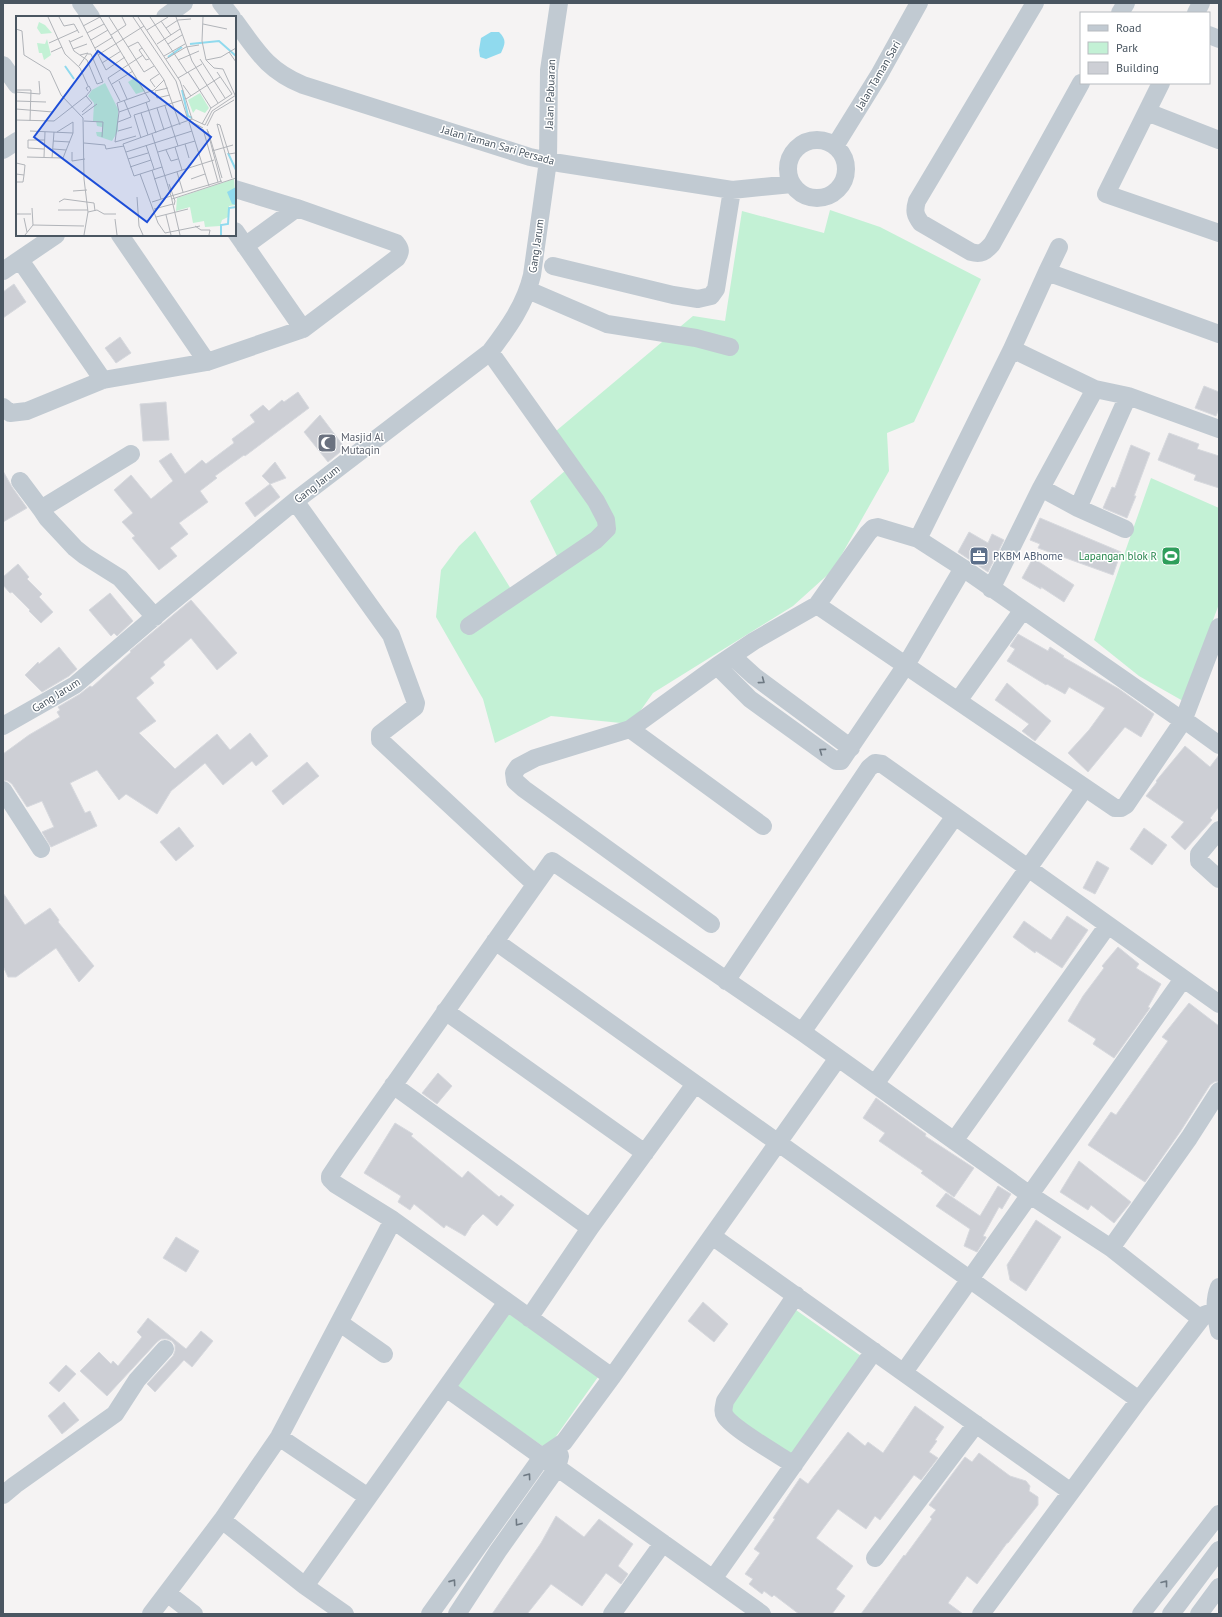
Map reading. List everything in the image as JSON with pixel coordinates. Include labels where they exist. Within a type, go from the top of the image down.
[{"type":"street","points":[[81,3],[90,16]]},
{"type":"street","points":[[166,16],[184,3]]},
{"type":"street","points":[[221,3],[231,16]]},
{"type":"street","name":"Jalan Pabuaran","points":[[548,161],[549,70],[559,3]]},
{"type":"street","name":"Jalan Taman Sari","points":[[834,146],[879,75],[919,3]]},
{"type":"street","points":[[1035,3],[917,202],[915,209],[916,216],[921,223],[971,252],[979,254],[986,251],[992,244],[1081,84]]},
{"type":"street","points":[[1121,12],[1126,3]]},
{"type":"street","points":[[1196,12],[1201,3]]},
{"type":"street","name":"Jalan Taman Sari Persada","points":[[236,22],[272,68],[287,78],[303,85],[548,161],[732,190],[792,184]]},
{"type":"street","points":[[3,65],[16,84]]},
{"type":"street","points":[[1161,84],[1106,194],[1219,233]]},
{"type":"street","points":[[1147,112],[1219,140]]},
{"type":"street","points":[[816,140],[826,141],[834,146],[842,155],[845,165],[845,176],[840,186],[831,194],[821,198],[810,197],[800,192],[792,184],[788,175],[788,165],[791,155],[797,147],[806,142],[816,140]]},
{"type":"street","points":[[3,150],[16,142]]},
{"type":"street","name":"Gang Jarum","points":[[3,726],[75,685],[295,501],[490,352],[511,324],[528,290],[535,260],[548,161]]},
{"type":"street","points":[[3,407],[10,413],[27,411],[103,380],[207,362],[303,329],[397,258],[400,252],[400,247],[396,243],[298,208],[236,189]]},
{"type":"street","points":[[553,266],[673,295],[698,299],[711,296],[716,290],[732,190]]},
{"type":"street","points":[[245,246],[298,208]]},
{"type":"street","points":[[236,232],[303,329]]},
{"type":"street","points":[[3,271],[55,236]]},
{"type":"street","points":[[121,236],[207,362]]},
{"type":"street","points":[[918,539],[1012,349],[1059,247]]},
{"type":"street","points":[[20,260],[103,380]]},
{"type":"street","points":[[1047,272],[1219,334]]},
{"type":"street","points":[[528,290],[607,324],[696,338],[730,347]]},
{"type":"street","points":[[1012,349],[1095,389],[1128,396],[1219,429]]},
{"type":"street","points":[[470,626],[596,540],[607,529],[606,520],[596,501],[490,352]]},
{"type":"street","points":[[991,589],[1041,488],[1095,389]]},
{"type":"street","points":[[1078,508],[1128,396]]},
{"type":"street","points":[[41,509],[131,454]]},
{"type":"street","points":[[20,481],[47,518],[75,548],[120,578],[155,617]]},
{"type":"street","points":[[1041,488],[1078,508],[1125,530]]},
{"type":"street","points":[[295,501],[391,635],[416,703],[415,707],[380,734],[380,740],[535,884]]},
{"type":"street","points":[[711,924],[524,789],[515,781],[514,773],[518,767],[526,762],[630,729],[754,641],[817,605],[873,528],[884,528],[918,539],[963,568],[1022,611],[1219,745]]},
{"type":"street","points":[[717,666],[750,699],[836,761],[842,760],[906,666],[963,568]]},
{"type":"street","points":[[817,605],[1115,808],[1121,808],[1126,805],[1183,721],[1219,627]]},
{"type":"street","points":[[958,701],[1022,611]]},
{"type":"street","points":[[732,656],[754,676],[851,748]]},
{"type":"street","points":[[630,729],[763,826]]},
{"type":"street","points":[[726,981],[869,768],[876,763],[882,764],[1219,1004]]},
{"type":"street","points":[[875,1084],[1085,788]]},
{"type":"street","points":[[3,790],[41,849]]},
{"type":"street","points":[[802,1032],[954,816]]},
{"type":"street","points":[[1219,830],[1199,854],[1199,861],[1219,878]]},
{"type":"street","points":[[612,1377],[393,1220],[335,1184],[330,1178],[393,1085],[552,861],[802,1032],[1030,1195],[1211,1314],[1219,1331]]},
{"type":"street","points":[[954,1141],[1108,925]]},
{"type":"street","points":[[495,941],[1138,1400]]},
{"type":"street","points":[[904,1372],[1183,979]]},
{"type":"street","points":[[445,1011],[645,1153]]},
{"type":"street","points":[[430,1614],[542,1457],[564,1442],[612,1377],[838,1058]]},
{"type":"street","points":[[529,1318],[590,1228],[695,1084]]},
{"type":"street","points":[[393,1085],[590,1228]]},
{"type":"street","points":[[1111,1248],[1189,1138],[1219,1091]]},
{"type":"street","points":[[151,1614],[222,1520],[279,1437],[393,1220]]},
{"type":"street","points":[[712,1236],[1071,1492]]},
{"type":"street","points":[[981,1614],[1138,1400],[1211,1314],[1219,1287]]},
{"type":"street","points":[[794,1465],[737,1428],[726,1417],[723,1411],[725,1401],[796,1296]]},
{"type":"street","points":[[305,1586],[507,1302]]},
{"type":"street","points":[[340,1323],[384,1354]]},
{"type":"street","points":[[3,1495],[115,1414],[137,1380],[164,1349]]},
{"type":"street","points":[[713,1579],[874,1352]]},
{"type":"street","points":[[446,1388],[762,1614]]},
{"type":"street","points":[[875,1558],[976,1424]]},
{"type":"street","points":[[279,1437],[368,1497]]},
{"type":"street","points":[[457,1614],[498,1550],[557,1468],[564,1442]]},
{"type":"street","points":[[1141,1614],[1219,1514]]},
{"type":"street","points":[[222,1520],[305,1586],[344,1614]]},
{"type":"street","points":[[612,1614],[663,1543]]},
{"type":"street","points":[[1171,1614],[1219,1550]]},
{"type":"street","points":[[1199,1614],[1219,1587]]},
{"type":"street","points":[[167,1593],[194,1614]]},
{"type":"green space","points":[[830,210],[880,227],[981,279],[914,422],[887,433],[889,471],[833,570],[793,606],[653,693],[631,724],[551,716],[495,743],[483,699],[436,617],[441,570],[459,546],[475,531],[514,594],[557,556],[530,501],[573,464],[556,431],[693,316],[725,321],[742,211],[824,233]]},
{"type":"green space","name":"Lapangan blok R","points":[[1151,478],[1219,508],[1219,604],[1183,701],[1139,676],[1094,640]]},
{"type":"green space","points":[[796,1310],[861,1356],[791,1456],[727,1411]]},
{"type":"green space","points":[[507,1312],[598,1377],[547,1449],[455,1386]]},
{"type":"water","points":[[491,32],[499,32],[503,37],[504,45],[501,53],[486,59],[480,57],[479,50],[481,38]]},
{"type":"building","points":[[14,284],[26,302],[3,318],[3,292]]},
{"type":"building","points":[[120,337],[131,353],[116,363],[105,348]]},
{"type":"building","points":[[1204,386],[1219,392],[1219,409],[1216,416],[1195,408]]},
{"type":"building","points":[[298,392],[309,408],[245,456],[244,455],[215,476],[217,478],[200,491],[208,502],[179,523],[188,534],[170,548],[177,556],[159,570],[132,538],[135,536],[122,522],[133,513],[114,490],[131,475],[151,499],[173,481],[159,461],[171,453],[185,474],[202,460],[206,464],[234,443],[232,439],[255,422],[250,415],[263,405],[269,411],[282,400],[284,402]]},
{"type":"building","points":[[166,402],[169,440],[143,441],[140,404]]},
{"type":"building","name":"Masjid Al Mutaqin","points":[[320,415],[345,448],[328,462],[304,432]]},
{"type":"building","points":[[1169,433],[1199,444],[1197,449],[1219,456],[1219,488],[1194,480],[1196,475],[1158,460]]},
{"type":"building","points":[[1131,445],[1150,453],[1127,518],[1103,508],[1112,487],[1115,488]]},
{"type":"building","points":[[275,462],[286,478],[270,484],[262,476]]},
{"type":"building","points":[[3,471],[27,508],[3,522]]},
{"type":"building","points":[[270,484],[280,497],[255,517],[245,503]]},
{"type":"building","points":[[1040,518],[1121,552],[1113,575],[1038,548],[1040,544],[1030,540]]},
{"type":"building","name":"PKBM ABhome","points":[[969,532],[988,543],[992,534],[1004,540],[988,572],[958,552]]},
{"type":"building","points":[[1033,558],[1074,585],[1064,602],[1041,587],[1041,589],[1022,578]]},
{"type":"building","points":[[18,564],[29,577],[27,579],[42,594],[39,597],[53,612],[41,623],[12,592],[10,593],[3,585],[3,577]]},
{"type":"building","points":[[110,593],[133,621],[117,636],[114,633],[111,636],[89,610]]},
{"type":"building","points":[[191,600],[237,653],[217,670],[191,638],[163,662],[165,665],[150,678],[154,683],[136,698],[156,721],[139,733],[175,769],[217,734],[230,750],[250,733],[268,756],[256,766],[252,761],[223,785],[205,763],[171,791],[157,814],[126,794],[119,800],[97,770],[70,783],[85,813],[90,811],[97,826],[51,847],[42,832],[54,827],[42,801],[27,807],[12,784],[3,780],[3,754],[29,735],[60,717],[57,712],[60,710],[58,707],[80,694],[90,686],[92,687],[131,652],[130,651]]},
{"type":"building","points":[[1018,634],[1048,651],[1050,647],[1064,656],[1063,657],[1119,689],[1154,714],[1141,737],[1125,727],[1088,772],[1068,753],[1089,730],[1105,708],[1069,687],[1065,694],[1047,684],[1046,685],[1007,661],[1015,649],[1010,646]]},
{"type":"building","points":[[59,647],[77,669],[69,676],[42,692],[25,675],[38,662],[39,664]]},
{"type":"building","points":[[1007,683],[1051,721],[1035,741],[1022,731],[1029,724],[995,700]]},
{"type":"building","points":[[1185,746],[1210,767],[1219,755],[1219,807],[1210,818],[1212,820],[1185,850],[1171,837],[1184,822],[1146,796],[1157,782],[1156,781]]},
{"type":"building","points":[[307,762],[319,776],[283,805],[272,791]]},
{"type":"building","points":[[179,827],[194,846],[176,861],[160,842]]},
{"type":"building","points":[[1144,828],[1167,845],[1152,865],[1130,849]]},
{"type":"building","points":[[1097,861],[1109,868],[1095,894],[1083,888]]},
{"type":"building","points":[[3,893],[25,925],[50,908],[59,920],[58,922],[94,966],[79,982],[56,948],[16,977],[8,977],[3,966]]},
{"type":"building","points":[[1067,916],[1088,930],[1062,968],[1036,951],[1035,953],[1013,937],[1024,921],[1051,940]]},
{"type":"building","points":[[1118,947],[1139,964],[1136,968],[1161,984],[1148,1007],[1150,1008],[1114,1058],[1093,1044],[1096,1039],[1068,1021],[1083,996],[1104,968],[1102,966]]},
{"type":"building","points":[[1189,1003],[1219,1026],[1219,1081],[1210,1085],[1180,1132],[1145,1182],[1088,1145],[1111,1112],[1116,1115],[1168,1041],[1162,1037]]},
{"type":"building","points":[[438,1073],[452,1086],[437,1104],[422,1093]]},
{"type":"building","points":[[876,1098],[926,1134],[925,1136],[974,1168],[954,1197],[921,1173],[923,1171],[879,1141],[885,1133],[863,1118]]},
{"type":"building","points":[[395,1123],[413,1134],[411,1136],[462,1178],[468,1171],[499,1197],[501,1195],[514,1205],[497,1226],[483,1214],[472,1225],[465,1236],[446,1225],[444,1228],[414,1204],[410,1210],[398,1202],[401,1196],[364,1173]]},
{"type":"building","points":[[1079,1161],[1131,1202],[1114,1223],[1091,1205],[1088,1210],[1060,1192]]},
{"type":"building","points":[[998,1186],[1011,1194],[1002,1209],[999,1207],[983,1236],[986,1238],[977,1252],[964,1246],[970,1229],[936,1206],[946,1193],[980,1216]]},
{"type":"building","points":[[1036,1220],[1061,1237],[1026,1291],[1010,1280],[1007,1265]]},
{"type":"building","points":[[176,1237],[199,1251],[186,1272],[163,1258]]},
{"type":"building","points":[[703,1302],[728,1324],[714,1342],[688,1321]]},
{"type":"building","points":[[148,1318],[186,1349],[201,1331],[213,1341],[192,1367],[184,1360],[155,1392],[147,1384],[173,1356],[175,1351],[175,1345],[172,1341],[161,1339],[107,1396],[80,1371],[99,1352],[111,1364],[113,1361],[118,1366],[142,1337],[137,1332]]},
{"type":"building","points":[[66,1365],[76,1374],[59,1392],[49,1383]]},
{"type":"building","points":[[64,1402],[79,1420],[62,1434],[48,1416]]},
{"type":"building","points":[[915,1406],[944,1427],[935,1440],[937,1441],[929,1452],[938,1458],[921,1480],[914,1475],[880,1520],[875,1516],[866,1529],[838,1509],[816,1538],[853,1566],[836,1589],[845,1596],[832,1614],[799,1614],[774,1595],[772,1597],[764,1591],[762,1594],[749,1584],[753,1579],[745,1574],[760,1553],[754,1549],[775,1519],[773,1518],[800,1478],[808,1484],[848,1432],[865,1446],[868,1442],[883,1453]]},
{"type":"building","points":[[979,1453],[1010,1476],[1026,1481],[1030,1486],[1029,1491],[1038,1497],[1038,1505],[1007,1543],[977,1584],[967,1576],[948,1603],[963,1614],[861,1614],[932,1519],[930,1517],[936,1510],[929,1505],[965,1457],[972,1462]]},
{"type":"building","points":[[556,1516],[584,1537],[599,1519],[633,1544],[618,1566],[628,1574],[621,1584],[606,1573],[582,1606],[551,1584],[527,1614],[492,1614],[541,1543]]},
{"type":"place","name":"Masjid Al Mutaqin","points":[[327,443]]},
{"type":"place","name":"PKBM ABhome","points":[[979,556]]},
{"type":"place","name":"Lapangan blok R","points":[[1171,556]]}]
